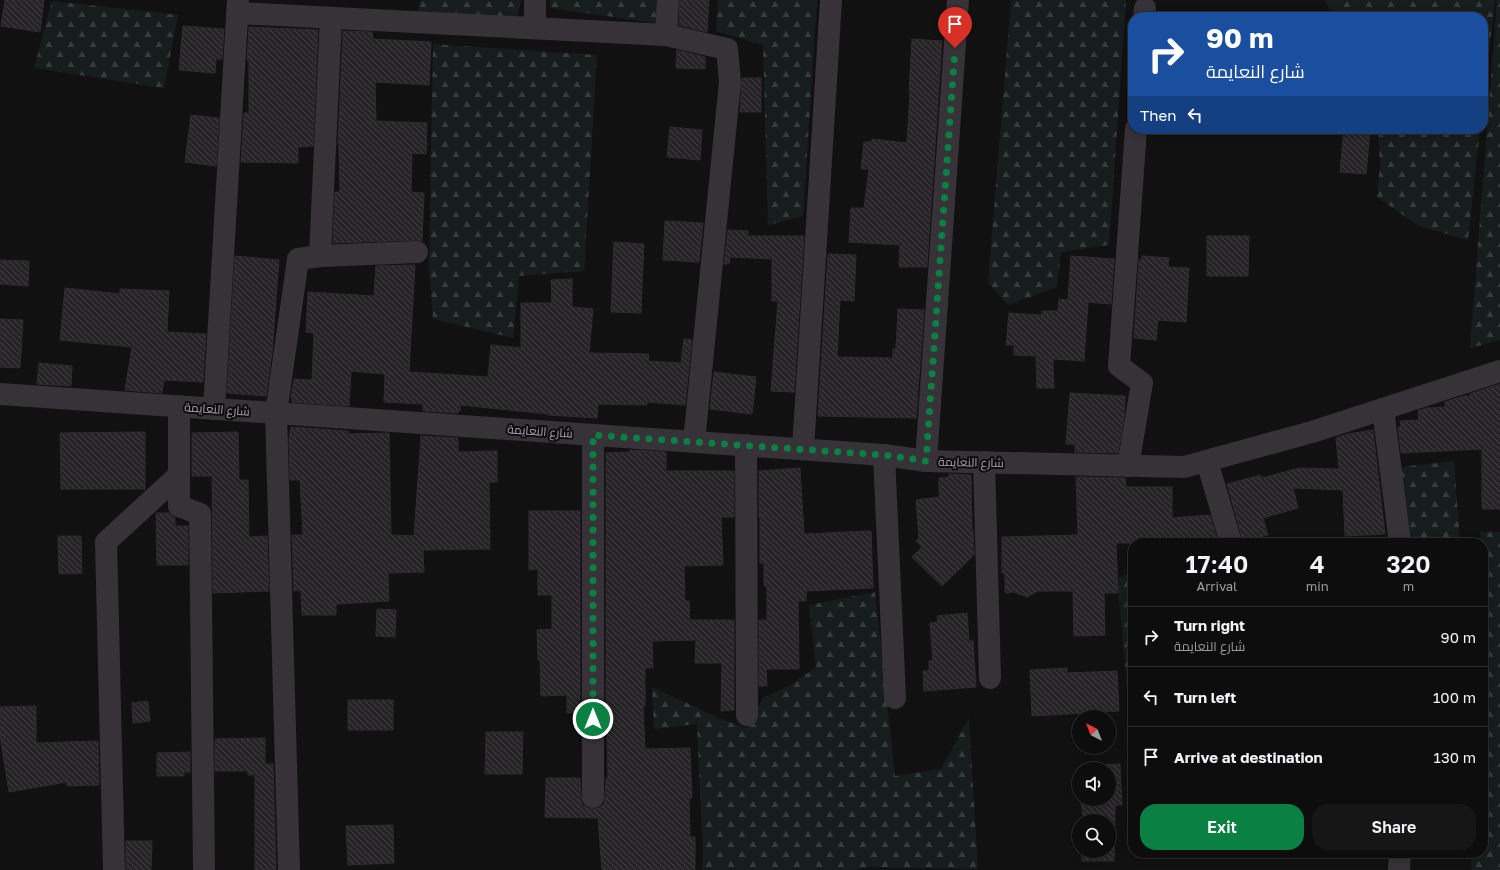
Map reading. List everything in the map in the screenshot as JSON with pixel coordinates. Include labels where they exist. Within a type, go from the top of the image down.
[{"type":"street","points":[[535,0],[535,28]]},
{"type":"street","points":[[666,35],[668,0]]},
{"type":"street","points":[[803,450],[831,0]]},
{"type":"street","points":[[926,461],[958,0]]},
{"type":"street","points":[[214,409],[238,6],[310,8],[331,18],[666,35],[727,49],[730,82],[694,442]]},
{"type":"street","points":[[320,256],[331,18]]},
{"type":"street","points":[[1128,466],[1142,383],[1119,366],[1136,134]]},
{"type":"street","points":[[289,870],[276,413],[298,259],[320,256],[417,252]]},
{"type":"street","name":"شارع النعايمة","points":[[0,394],[746,445],[884,455],[926,461],[1184,467],[1312,432],[1500,371]]},
{"type":"street","points":[[179,406],[179,506],[200,514],[204,870]]},
{"type":"street","points":[[1383,409],[1399,538]]},
{"type":"street","points":[[593,435],[593,797]]},
{"type":"street","points":[[746,445],[747,715]]},
{"type":"street","points":[[884,455],[895,698]]},
{"type":"street","points":[[1206,461],[1229,538]]},
{"type":"street","points":[[984,462],[990,678]]},
{"type":"street","points":[[114,870],[106,542],[179,475]]},
{"type":"street","points":[[1399,870],[1400,858]]},
{"type":"green space","points":[[420,0],[521,0],[517,18],[418,13]]},
{"type":"green space","points":[[550,0],[657,0],[656,23],[550,8]]},
{"type":"green space","points":[[718,0],[817,0],[803,216],[768,225],[763,45],[716,31]]},
{"type":"green space","points":[[1011,0],[1126,0],[1109,245],[1061,252],[1057,287],[1008,305],[988,283]]},
{"type":"green space","points":[[1325,0],[1495,0],[1488,61],[1488,12],[1331,12]]},
{"type":"green space","points":[[1497,0],[1500,0],[1500,340],[1470,348],[1487,134],[1488,134],[1488,116]]},
{"type":"green space","points":[[52,1],[178,15],[164,88],[34,68]]},
{"type":"green space","points":[[433,44],[597,55],[584,271],[519,276],[513,338],[433,319],[429,266]]},
{"type":"green space","points":[[1378,134],[1479,134],[1468,240],[1419,226],[1377,197],[1380,164]]},
{"type":"green space","points":[[1454,461],[1460,538],[1403,538],[1400,467]]},
{"type":"green space","points":[[1480,532],[1500,532],[1500,870],[1472,870],[1471,858],[1488,858],[1488,538],[1481,538]]},
{"type":"green space","points":[[1128,574],[1128,695],[1117,579]]},
{"type":"green space","points":[[875,592],[895,776],[941,769],[969,718],[978,869],[869,867],[853,870],[702,870],[703,854],[697,724],[654,729],[652,687],[721,719],[746,728],[763,698],[791,685],[816,667],[809,605]]},
{"type":"building","points":[[5,0],[44,0],[40,32],[1,26]]},
{"type":"building","points":[[680,0],[709,0],[707,32],[679,25]]},
{"type":"building","points":[[183,26],[224,29],[222,59],[216,59],[215,73],[179,70]]},
{"type":"building","points":[[249,27],[318,30],[313,146],[298,147],[298,163],[241,162],[244,113],[249,113],[249,61],[247,60]]},
{"type":"building","points":[[343,31],[372,32],[373,39],[431,42],[429,85],[375,82],[376,121],[427,123],[426,154],[412,153],[411,192],[424,193],[422,241],[333,243],[335,192],[340,192],[338,144]]},
{"type":"building","points":[[912,39],[942,41],[927,267],[899,267],[900,245],[849,242],[851,208],[864,208],[869,169],[861,169],[864,142],[872,142],[872,139],[907,143]]},
{"type":"building","points":[[677,50],[705,57],[705,69],[676,68]]},
{"type":"building","points":[[742,78],[761,78],[761,112],[740,112]]},
{"type":"building","points":[[191,115],[219,118],[216,166],[185,162]]},
{"type":"building","points":[[670,127],[702,130],[700,160],[667,157]]},
{"type":"building","points":[[1344,134],[1370,134],[1366,174],[1340,172]]},
{"type":"building","points":[[665,221],[703,223],[699,262],[663,260]]},
{"type":"building","points":[[728,230],[748,231],[748,236],[804,236],[794,392],[771,391],[778,301],[772,301],[772,259],[730,257],[729,264],[724,264]]},
{"type":"building","points":[[1207,236],[1249,236],[1248,276],[1207,276]]},
{"type":"building","points":[[614,242],[644,244],[641,313],[611,312]]},
{"type":"building","points":[[828,254],[856,255],[854,301],[840,300],[837,357],[893,358],[893,349],[896,349],[898,309],[924,310],[916,418],[818,416]]},
{"type":"building","points":[[235,256],[279,260],[272,353],[266,396],[227,393]]},
{"type":"building","points":[[1071,256],[1114,259],[1111,304],[1088,302],[1084,361],[1053,359],[1054,388],[1037,388],[1036,356],[1014,355],[1014,345],[1006,345],[1009,313],[1042,315],[1042,311],[1058,311],[1059,299],[1068,300]]},
{"type":"building","points":[[1142,256],[1169,258],[1168,267],[1189,268],[1186,322],[1158,320],[1156,340],[1134,338],[1139,260],[1142,260]]},
{"type":"building","points":[[0,260],[29,261],[28,286],[0,284]]},
{"type":"building","points":[[415,265],[409,372],[488,377],[491,345],[521,348],[521,303],[552,303],[551,280],[572,279],[572,307],[593,309],[589,353],[649,354],[648,361],[681,363],[684,339],[692,340],[685,405],[647,402],[647,405],[598,404],[597,418],[548,415],[460,405],[460,411],[458,411],[458,413],[423,411],[423,404],[384,402],[385,374],[351,371],[349,406],[292,402],[291,398],[294,379],[312,380],[314,333],[306,332],[308,292],[374,296],[376,266]]},
{"type":"building","points":[[65,288],[120,294],[120,289],[169,291],[167,332],[206,334],[203,382],[164,380],[162,393],[125,390],[132,347],[60,340]]},
{"type":"building","points":[[0,319],[23,320],[20,368],[0,367]]},
{"type":"building","points":[[39,363],[72,366],[71,386],[37,384]]},
{"type":"building","points":[[714,372],[756,377],[752,414],[710,409]]},
{"type":"building","points":[[1500,384],[1500,509],[1482,509],[1482,449],[1401,453],[1398,427],[1401,427],[1400,421],[1419,420],[1418,411],[1427,408],[1445,407],[1445,402],[1464,396],[1470,396],[1470,394]]},
{"type":"building","points":[[1070,393],[1125,396],[1124,417],[1118,453],[1075,452],[1075,444],[1066,444]]},
{"type":"building","points":[[291,427],[348,431],[348,434],[389,433],[391,535],[414,536],[421,436],[458,438],[458,452],[497,451],[497,482],[489,482],[490,549],[423,550],[424,572],[388,573],[389,601],[336,604],[336,615],[302,615],[301,590],[294,591],[292,535],[303,535],[300,480],[290,480],[289,440]]},
{"type":"building","points":[[1373,430],[1385,534],[1345,536],[1343,490],[1293,488],[1298,508],[1263,518],[1268,535],[1256,538],[1242,538],[1227,484],[1261,475],[1262,478],[1299,468],[1339,469],[1336,438],[1348,434]]},
{"type":"building","points":[[145,432],[145,489],[61,489],[60,433]]},
{"type":"building","points":[[238,432],[239,480],[248,480],[249,537],[267,536],[269,591],[213,593],[212,476],[192,476],[192,433]]},
{"type":"building","points":[[630,450],[666,452],[666,471],[734,471],[734,517],[721,517],[723,565],[684,566],[685,601],[689,601],[690,620],[734,620],[734,710],[721,711],[722,663],[695,663],[696,640],[652,641],[653,668],[645,668],[645,706],[643,706],[645,749],[690,748],[692,798],[689,798],[690,837],[695,837],[695,870],[602,870],[598,818],[545,817],[546,778],[580,778],[582,804],[587,808],[593,809],[599,808],[604,804],[606,778],[608,778],[606,732],[606,453],[630,452]]},
{"type":"building","points":[[800,468],[804,534],[871,531],[873,588],[806,591],[806,601],[798,601],[799,669],[766,669],[767,686],[759,686],[759,620],[767,620],[767,586],[764,586],[764,563],[760,563],[759,471]]},
{"type":"building","points":[[949,474],[971,475],[974,555],[942,586],[912,557],[922,547],[916,541],[919,538],[916,500],[939,497],[939,478],[949,477]]},
{"type":"building","points":[[1076,477],[1125,478],[1126,487],[1172,487],[1172,518],[1210,515],[1217,538],[1128,538],[1128,543],[1116,543],[1118,593],[1104,593],[1105,635],[1074,636],[1073,591],[1038,591],[1027,597],[1014,592],[1005,593],[1005,573],[1002,573],[1002,537],[1078,535]]},
{"type":"building","points":[[529,511],[580,511],[580,712],[567,713],[567,695],[541,696],[537,630],[552,629],[552,595],[538,595],[538,569],[529,570]]},
{"type":"building","points":[[156,513],[169,513],[175,518],[175,526],[188,526],[188,565],[157,565]]},
{"type":"building","points":[[58,536],[81,536],[82,573],[59,574]]},
{"type":"building","points":[[377,609],[396,610],[395,637],[376,636]]},
{"type":"building","points":[[967,613],[969,641],[973,641],[976,687],[924,691],[923,671],[929,671],[929,661],[933,660],[930,623],[938,622],[937,616]]},
{"type":"building","points":[[1067,668],[1067,673],[1117,671],[1119,711],[1072,710],[1072,714],[1032,716],[1030,670]]},
{"type":"building","points":[[348,700],[393,700],[393,730],[348,730]]},
{"type":"building","points":[[148,701],[150,721],[133,723],[132,703]]},
{"type":"building","points":[[36,706],[36,743],[98,741],[99,785],[67,786],[67,782],[9,792],[0,735],[0,707]]},
{"type":"building","points":[[486,732],[523,732],[522,774],[485,774]]},
{"type":"building","points":[[265,738],[265,764],[273,764],[276,870],[255,870],[255,775],[248,775],[248,771],[215,771],[215,739]]},
{"type":"building","points":[[190,752],[190,772],[184,772],[184,776],[157,776],[157,753]]},
{"type":"building","points":[[1116,764],[1120,764],[1122,805],[1116,805]]},
{"type":"building","points":[[1082,806],[1115,806],[1115,814],[1082,814]]},
{"type":"building","points":[[393,825],[394,863],[348,865],[346,826]]},
{"type":"building","points":[[126,841],[152,841],[151,870],[126,870]]},
{"type":"building","points":[[1082,858],[1114,858],[1114,861],[1082,861]]},
{"type":"route","points":[[593,719],[593,435],[884,455],[926,461],[955,48]]}]
